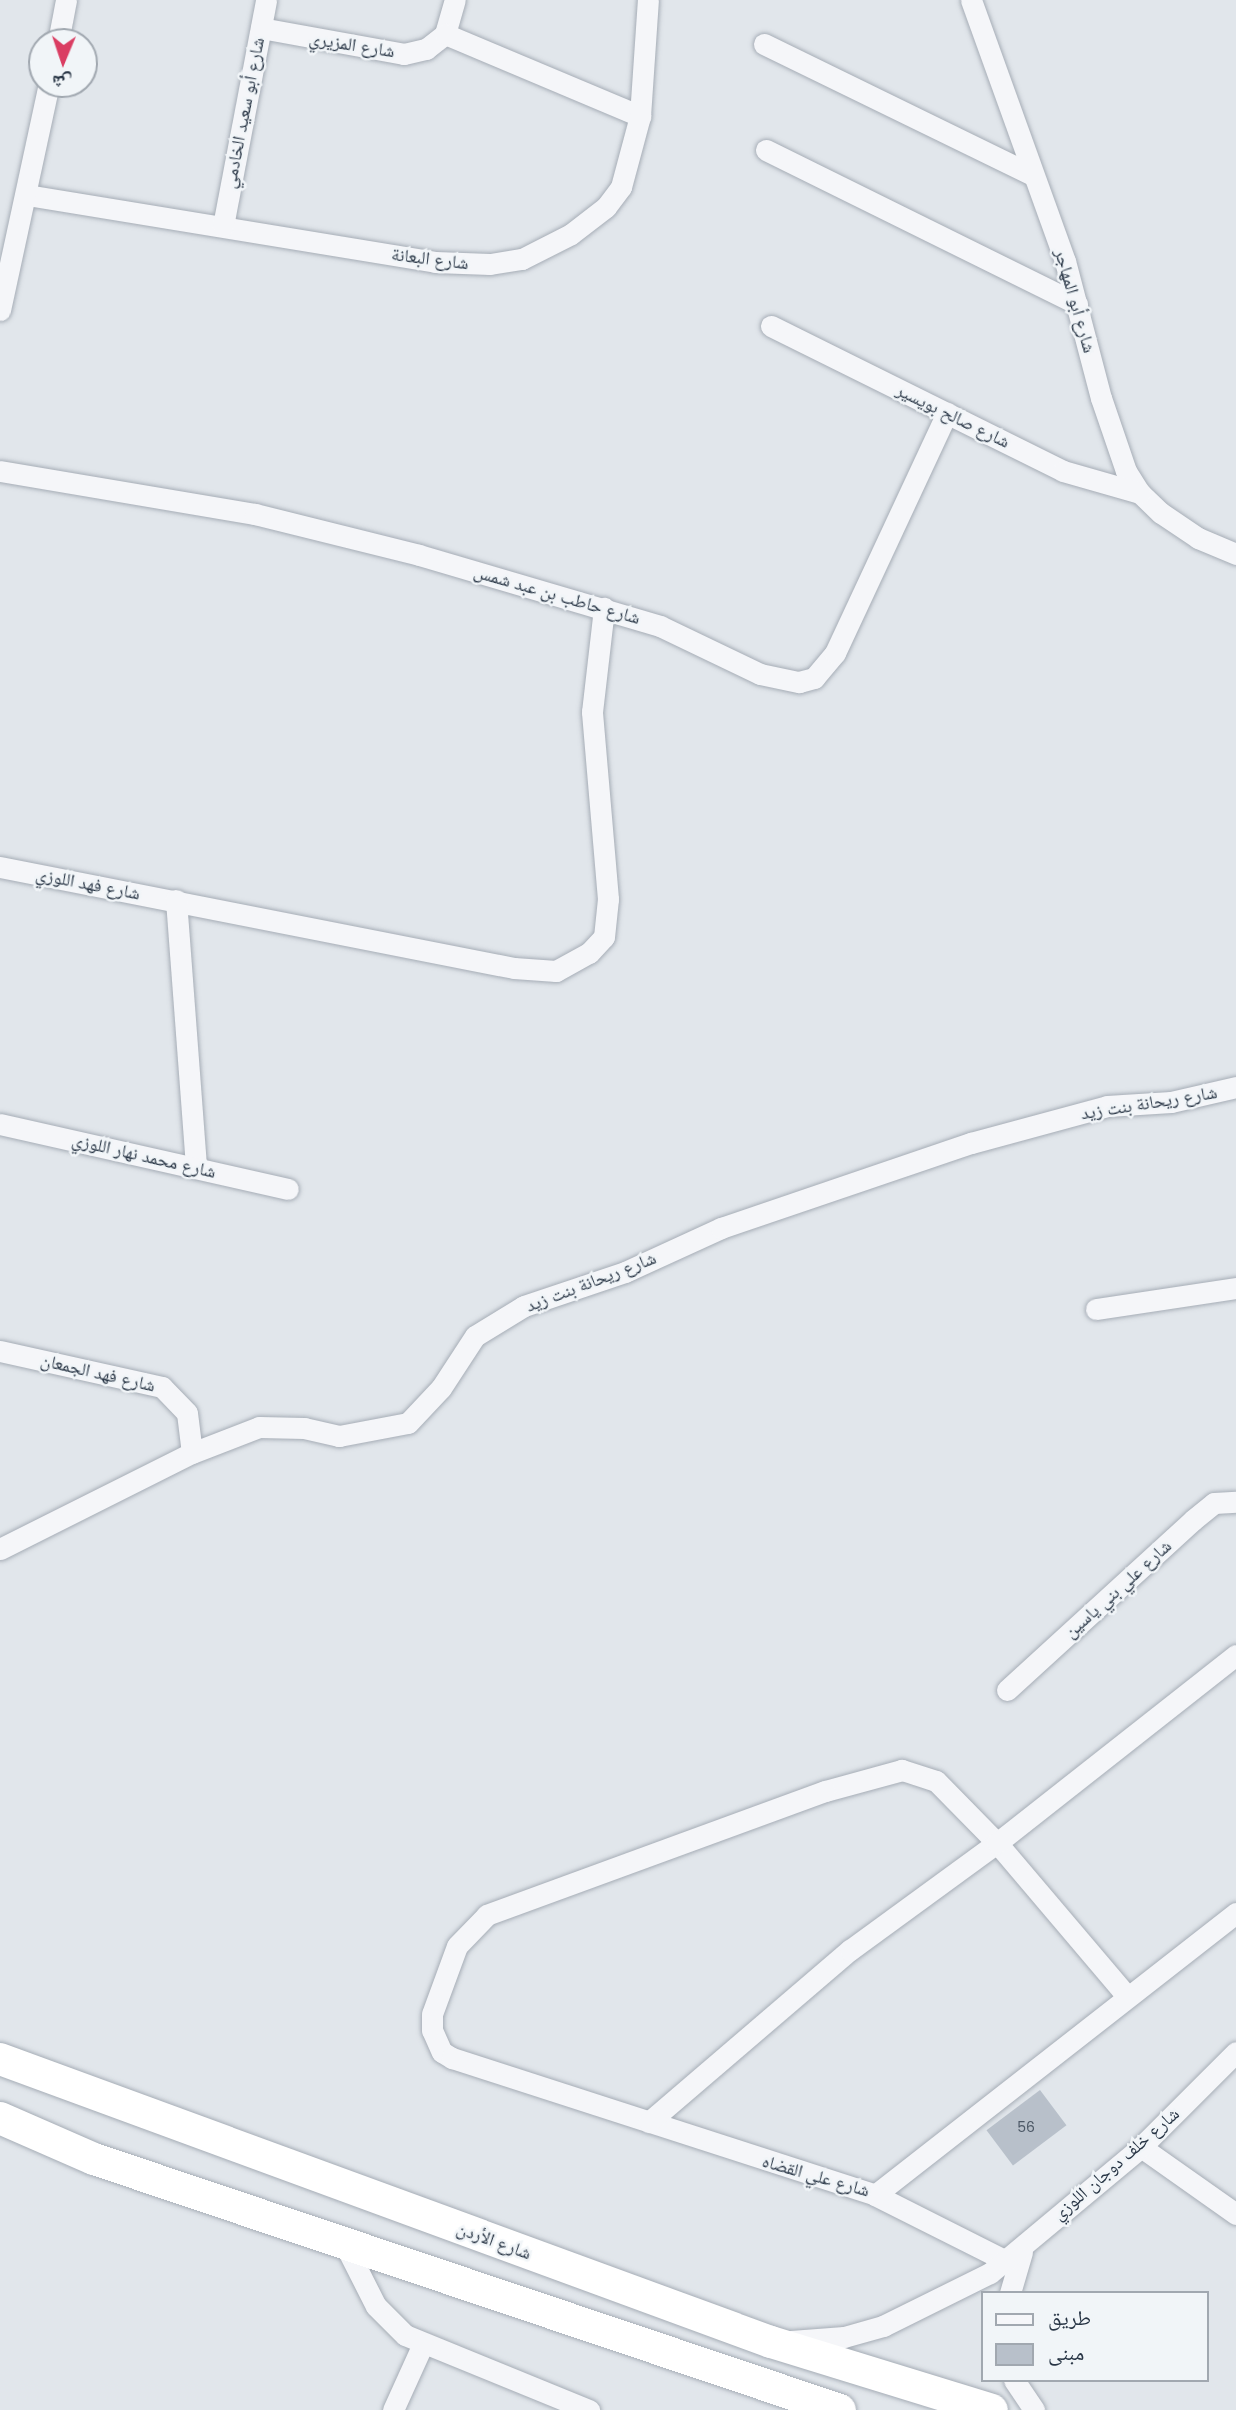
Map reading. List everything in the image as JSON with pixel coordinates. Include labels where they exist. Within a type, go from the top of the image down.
[{"type":"highway","name":"شارع الأردن","points":[[0,2059],[771,2342],[992,2410]]},
{"type":"highway","points":[[0,2118],[94,2159],[841,2410]]},
{"type":"street","points":[[61,28],[66,0]]},
{"type":"street","name":"شارع أبو سعيد الخادمي","points":[[223,226],[266,0]]},
{"type":"street","points":[[455,0],[445,34],[640,116]]},
{"type":"street","name":"شارع البعانة","points":[[27,195],[435,262],[491,264],[522,259],[546,250],[606,207],[621,187],[632,161],[640,116],[648,0]]},
{"type":"street","name":"شارع أبو المهاجر","points":[[971,0],[1077,304],[1118,451],[1140,493],[1198,538],[1236,554]]},
{"type":"street","name":"شارع المزيري","points":[[261,28],[339,46],[404,54],[426,49],[445,34]]},
{"type":"street","points":[[764,44],[1033,175]]},
{"type":"street","points":[[0,310],[46,98]]},
{"type":"street","points":[[766,150],[1077,304]]},
{"type":"street","name":"شارع صالح بويسير","points":[[771,326],[1063,471],[1140,493]]},
{"type":"street","name":"شارع حاطب بن عبد شمس","points":[[0,471],[255,514],[604,607],[660,626],[760,674],[799,682],[814,678],[835,653],[947,413]]},
{"type":"street","name":"شارع فهد اللوزي","points":[[0,867],[514,968],[556,971],[589,953],[604,937],[608,899],[592,712],[604,607]]},
{"type":"street","points":[[176,901],[196,1167]]},
{"type":"street","name":"شارع ريحانة بنت زيد","points":[[0,1549],[192,1453],[259,1427],[304,1428],[339,1436],[408,1423],[441,1388],[475,1336],[524,1306],[625,1272],[721,1228],[971,1143],[1107,1106],[1171,1102],[1236,1087]]},
{"type":"street","name":"شارع محمد نهار اللوزي","points":[[0,1124],[288,1189]]},
{"type":"street","points":[[1096,1309],[1236,1288]]},
{"type":"street","name":"شارع فهد الجمعان","points":[[0,1351],[162,1387],[187,1413],[192,1453]]},
{"type":"street","name":"شارع علي بني ياسين","points":[[1007,1690],[1193,1520],[1214,1503],[1236,1502]]},
{"type":"street","points":[[649,2122],[850,1950],[997,1843],[1236,1655]]},
{"type":"street","name":"شارع علي القضاه","points":[[997,1843],[936,1781],[913,1770],[889,1772],[487,1915],[457,1946],[432,2014],[437,2041],[452,2058],[875,2195],[1126,1995],[1236,1913]]},
{"type":"street","points":[[997,1843],[1126,1995]]},
{"type":"street","name":"شارع خلف دوجان اللوزي","points":[[771,2342],[844,2337],[883,2326],[945,2298],[1010,2263],[1025,2244],[1141,2147],[1236,2052]]},
{"type":"street","points":[[1141,2147],[1236,2214]]},
{"type":"street","points":[[875,2195],[1010,2263],[1010,2291]]},
{"type":"street","points":[[345,2245],[376,2306],[397,2329],[423,2344],[589,2410]]},
{"type":"street","points":[[393,2410],[423,2344]]},
{"type":"street","points":[[1015,2382],[1034,2410]]},
{"type":"building","points":[[1040,2090],[1066,2125],[1013,2165],[986,2130]]}]
